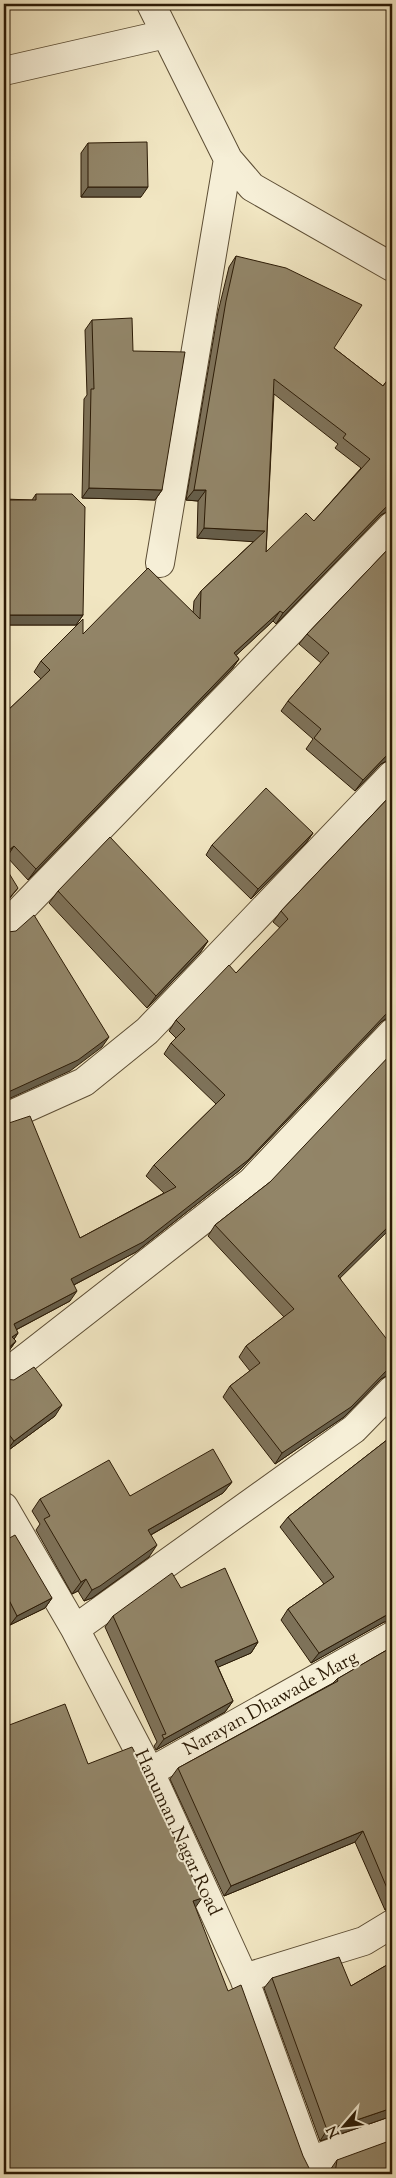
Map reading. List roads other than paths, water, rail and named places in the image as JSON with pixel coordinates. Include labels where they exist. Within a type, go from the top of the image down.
[{"type":"street","points":[[151,4],[228,160],[252,187],[392,267]]},
{"type":"street","points":[[4,71],[166,34]]},
{"type":"street","points":[[160,562],[228,160]]},
{"type":"street","points":[[4,927],[392,526]]},
{"type":"street","points":[[4,1118],[84,1082],[147,1031],[392,775]]},
{"type":"street","points":[[4,1375],[251,1182],[392,1034]]},
{"type":"street","points":[[75,1629],[354,1430],[392,1390]]},
{"type":"street","name":"Hanuman Nagar Road","points":[[4,1507],[11,1536],[75,1629],[150,1772],[244,1978],[312,2168]]},
{"type":"street","name":"Narayan Dhawade Marg","points":[[150,1772],[392,1636]]},
{"type":"street","points":[[244,1978],[364,1941],[392,1924]]},
{"type":"street","points":[[312,2168],[392,2130]]}]
